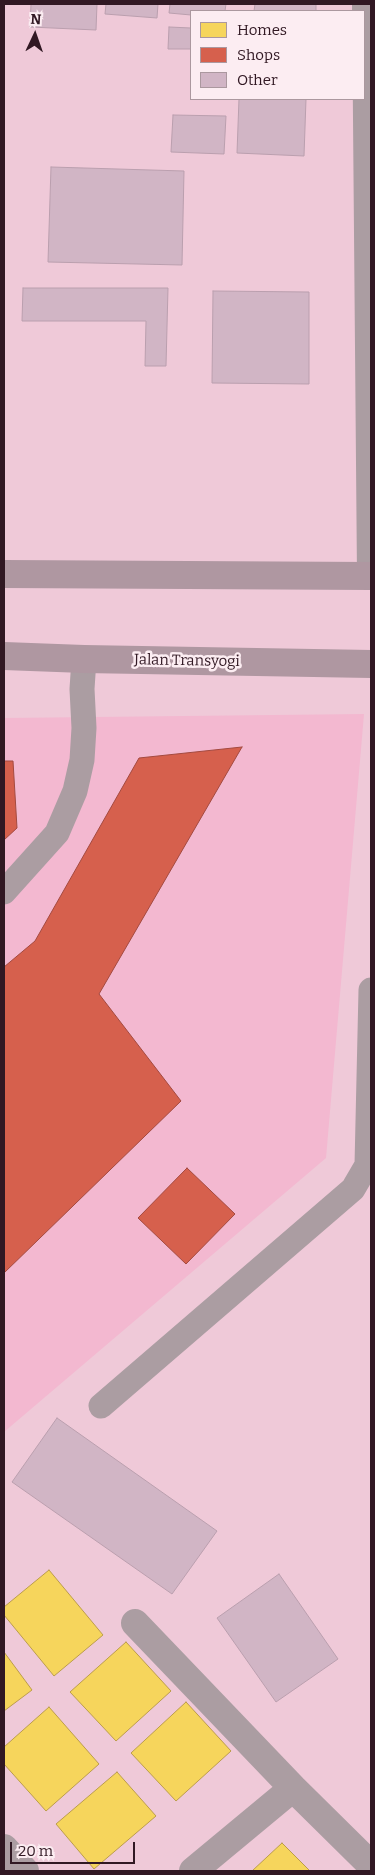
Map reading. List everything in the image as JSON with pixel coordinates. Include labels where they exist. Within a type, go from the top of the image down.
[{"type":"highway","points":[[4,574],[371,576]]},
{"type":"highway","name":"Jalan Transyogi","points":[[4,656],[371,664]]},
{"type":"street","points":[[366,4],[371,576]]},
{"type":"street","points":[[135,1623],[293,1788],[371,1865]]},
{"type":"street","points":[[193,1871],[293,1788]]},
{"type":"street","points":[[4,1848],[25,1871]]},
{"type":"lane","points":[[4,892],[57,833],[75,791],[82,760],[84,659]]},
{"type":"lane","points":[[101,1406],[353,1189],[367,1165],[371,990]]},
{"type":"shaded area","points":[[364,714],[326,1158],[4,1432],[4,718]]},
{"type":"building: Homes","points":[[49,1570],[103,1635],[54,1676],[4,1615],[4,1607]]},
{"type":"building: Homes","points":[[126,1642],[171,1691],[116,1741],[70,1692]]},
{"type":"building: Homes","points":[[4,1652],[32,1690],[4,1711]]},
{"type":"building: Homes","points":[[186,1702],[231,1751],[176,1801],[131,1753]]},
{"type":"building: Homes","points":[[49,1707],[99,1764],[46,1811],[4,1764],[4,1747]]},
{"type":"building: Homes","points":[[117,1772],[156,1816],[94,1869],[56,1824]]},
{"type":"building: Homes","points":[[282,1843],[310,1871],[252,1871]]},
{"type":"building: Shops","points":[[242,747],[99,994],[181,1101],[4,1273],[4,967],[35,941],[139,758]]},
{"type":"building: Shops","points":[[4,761],[13,761],[17,828],[4,840]]},
{"type":"building: Shops","points":[[187,1168],[235,1214],[186,1264],[138,1218]]},
{"type":"building: Other","points":[[31,4],[97,4],[96,30],[30,27]]},
{"type":"building: Other","points":[[106,4],[158,4],[157,18],[105,14]]},
{"type":"building: Other","points":[[170,4],[226,4],[225,10],[190,10],[190,15],[169,13]]},
{"type":"building: Other","points":[[255,4],[316,4],[316,10],[254,10]]},
{"type":"building: Other","points":[[169,27],[190,28],[190,49],[168,49]]},
{"type":"building: Other","points":[[239,100],[306,100],[304,156],[237,153]]},
{"type":"building: Other","points":[[173,115],[226,116],[224,154],[171,152]]},
{"type":"building: Other","points":[[51,167],[184,171],[182,265],[48,262]]},
{"type":"building: Other","points":[[23,288],[168,288],[166,366],[145,366],[146,321],[22,321]]},
{"type":"building: Other","points":[[213,291],[309,292],[309,384],[212,383]]},
{"type":"building: Other","points":[[57,1418],[217,1531],[172,1594],[12,1482]]},
{"type":"building: Other","points":[[279,1574],[338,1659],[276,1702],[217,1618]]}]
